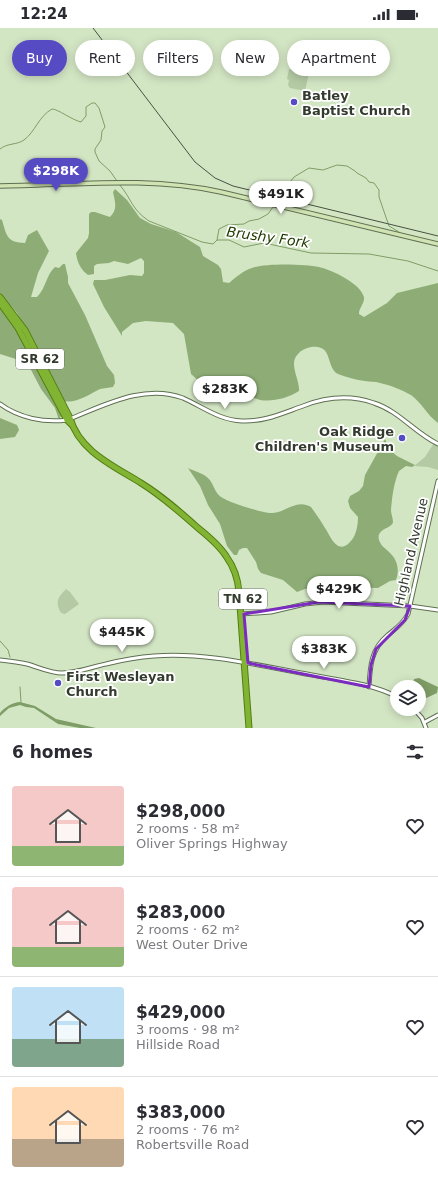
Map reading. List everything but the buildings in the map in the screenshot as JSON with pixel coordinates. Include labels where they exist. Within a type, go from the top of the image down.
[{"type":"highway","name":"SR 62","points":[[0,297],[25,330],[72,425]]},
{"type":"highway","name":"SR 62","points":[[0,303],[18,328],[69,419]]},
{"type":"highway","name":"TN 62","points":[[72,425],[78,435],[92,451],[173,505],[214,542],[229,561],[237,580],[242,614],[251,728]]},
{"type":"main road","points":[[0,186],[164,183],[202,188],[438,244]]},
{"type":"street","points":[[0,404],[15,413],[33,418],[59,421],[69,419],[127,397],[145,393],[163,393],[179,397],[220,417],[243,421],[260,420],[273,417],[319,401],[336,398],[353,398],[387,408],[438,444]]},
{"type":"street","name":"Highland Avenue","points":[[369,687],[370,665],[376,649],[383,640],[405,620],[410,606],[438,481]]},
{"type":"street","points":[[242,614],[271,612],[305,604],[323,602],[410,606],[438,610]]},
{"type":"street","points":[[1,661],[13,661],[61,673],[78,672],[119,661],[165,655],[214,657],[384,690],[390,693]]},
{"type":"street","points":[[424,722],[438,715]]},
{"type":"street","points":[[420,716],[426,728]]},
{"type":"highlighted area","points":[[319,602],[410,606],[405,620],[376,649],[371,665],[369,687],[248,663],[244,614]]},
{"type":"shaded area","points":[[288,76],[308,76],[305,91],[290,88],[288,85],[289,80],[287,79]]},
{"type":"shaded area","points":[[115,189],[127,200],[140,218],[151,224],[176,232],[200,247],[203,256],[218,265],[221,269],[223,282],[229,283],[246,270],[258,266],[285,264],[319,267],[338,274],[357,287],[364,297],[359,314],[364,317],[387,303],[397,293],[438,283],[438,423],[415,398],[404,391],[378,382],[358,380],[338,374],[334,371],[326,352],[318,347],[304,349],[295,358],[294,367],[299,391],[280,399],[260,400],[249,396],[229,396],[218,394],[191,374],[184,334],[173,323],[146,321],[133,323],[122,332],[122,336],[104,307],[93,284],[94,280],[105,280],[130,275],[142,276],[144,273],[144,261],[141,258],[128,264],[114,261],[97,264],[94,266],[94,274],[88,275],[80,266],[76,253],[88,238],[89,214],[91,212],[95,212],[110,217],[113,214],[115,202],[113,192]]},
{"type":"shaded area","points":[[0,219],[2,220],[11,240],[25,243],[28,235],[37,230],[49,251],[38,273],[31,297],[37,297],[55,267],[59,268],[65,264],[68,283],[85,315],[107,366],[114,375],[115,383],[113,387],[100,389],[78,400],[68,402],[64,401],[17,313],[0,293]]},
{"type":"shaded area","points":[[0,306],[13,322],[61,415],[59,420],[55,408],[41,389],[29,366],[22,361],[0,354]]},
{"type":"shaded area","points":[[0,418],[17,425],[19,430],[15,437],[0,439]]},
{"type":"shaded area","points":[[385,439],[390,450],[397,456],[415,465],[412,467],[406,466],[399,471],[392,500],[391,510],[393,522],[380,533],[379,536],[379,540],[383,547],[396,561],[398,572],[396,580],[390,581],[378,588],[327,587],[305,589],[297,592],[283,580],[261,573],[247,548],[239,550],[237,555],[234,555],[227,546],[220,524],[208,505],[200,486],[188,468],[207,477],[221,497],[245,507],[276,513],[300,504],[311,507],[334,543],[341,547],[345,546],[351,541],[357,528],[358,517],[350,508],[348,501],[350,496],[359,491],[363,486],[365,475]]},
{"type":"shaded area","points":[[434,443],[438,445],[438,470],[428,467],[414,466],[425,457]]},
{"type":"shaded area","points":[[66,589],[79,604],[65,614],[61,613],[58,606],[58,600]]},
{"type":"shaded area","points":[[419,678],[423,680],[414,680]]},
{"type":"shaded area","points":[[426,681],[438,687],[437,693],[426,698]]},
{"type":"shaded area","points":[[20,702],[35,706],[56,719],[96,728],[80,728],[58,724],[34,708],[20,705],[9,708],[0,716],[0,713],[7,707]]},
{"type":"waterway","name":"Brushy Fork","points":[[0,149],[18,143],[28,137],[44,116],[52,109],[81,122],[86,116],[86,107],[92,103],[95,103],[99,108],[105,127],[102,131],[101,140],[95,149],[95,152],[99,161],[110,171],[117,181]]},
{"type":"waterway","points":[[274,203],[294,177],[309,168],[323,170],[337,165],[347,166],[366,178],[369,182],[374,183],[379,190],[379,197],[389,226],[399,232]]},
{"type":"waterway","name":"Brushy Fork","points":[[119,184],[143,217],[149,221],[202,242],[213,244],[217,240],[229,240],[244,247],[264,243],[311,253],[369,254],[408,261],[438,271]]},
{"type":"waterway","points":[[217,240],[219,229],[227,225],[244,224],[249,221],[259,219],[268,214],[273,207]]},
{"type":"waterway","points":[[0,641],[8,650],[10,657]]},
{"type":"waterway","points":[[20,687],[21,702]]},
{"type":"railway","points":[[93,28],[195,162],[215,178],[233,186],[438,236]]},
{"type":"place","name":"Batley Baptist Church","points":[[294,102]]},
{"type":"place","name":"Oak Ridge Children's Museum","points":[[402,438]]},
{"type":"place","name":"First Wesleyan Church","points":[[58,683]]}]
